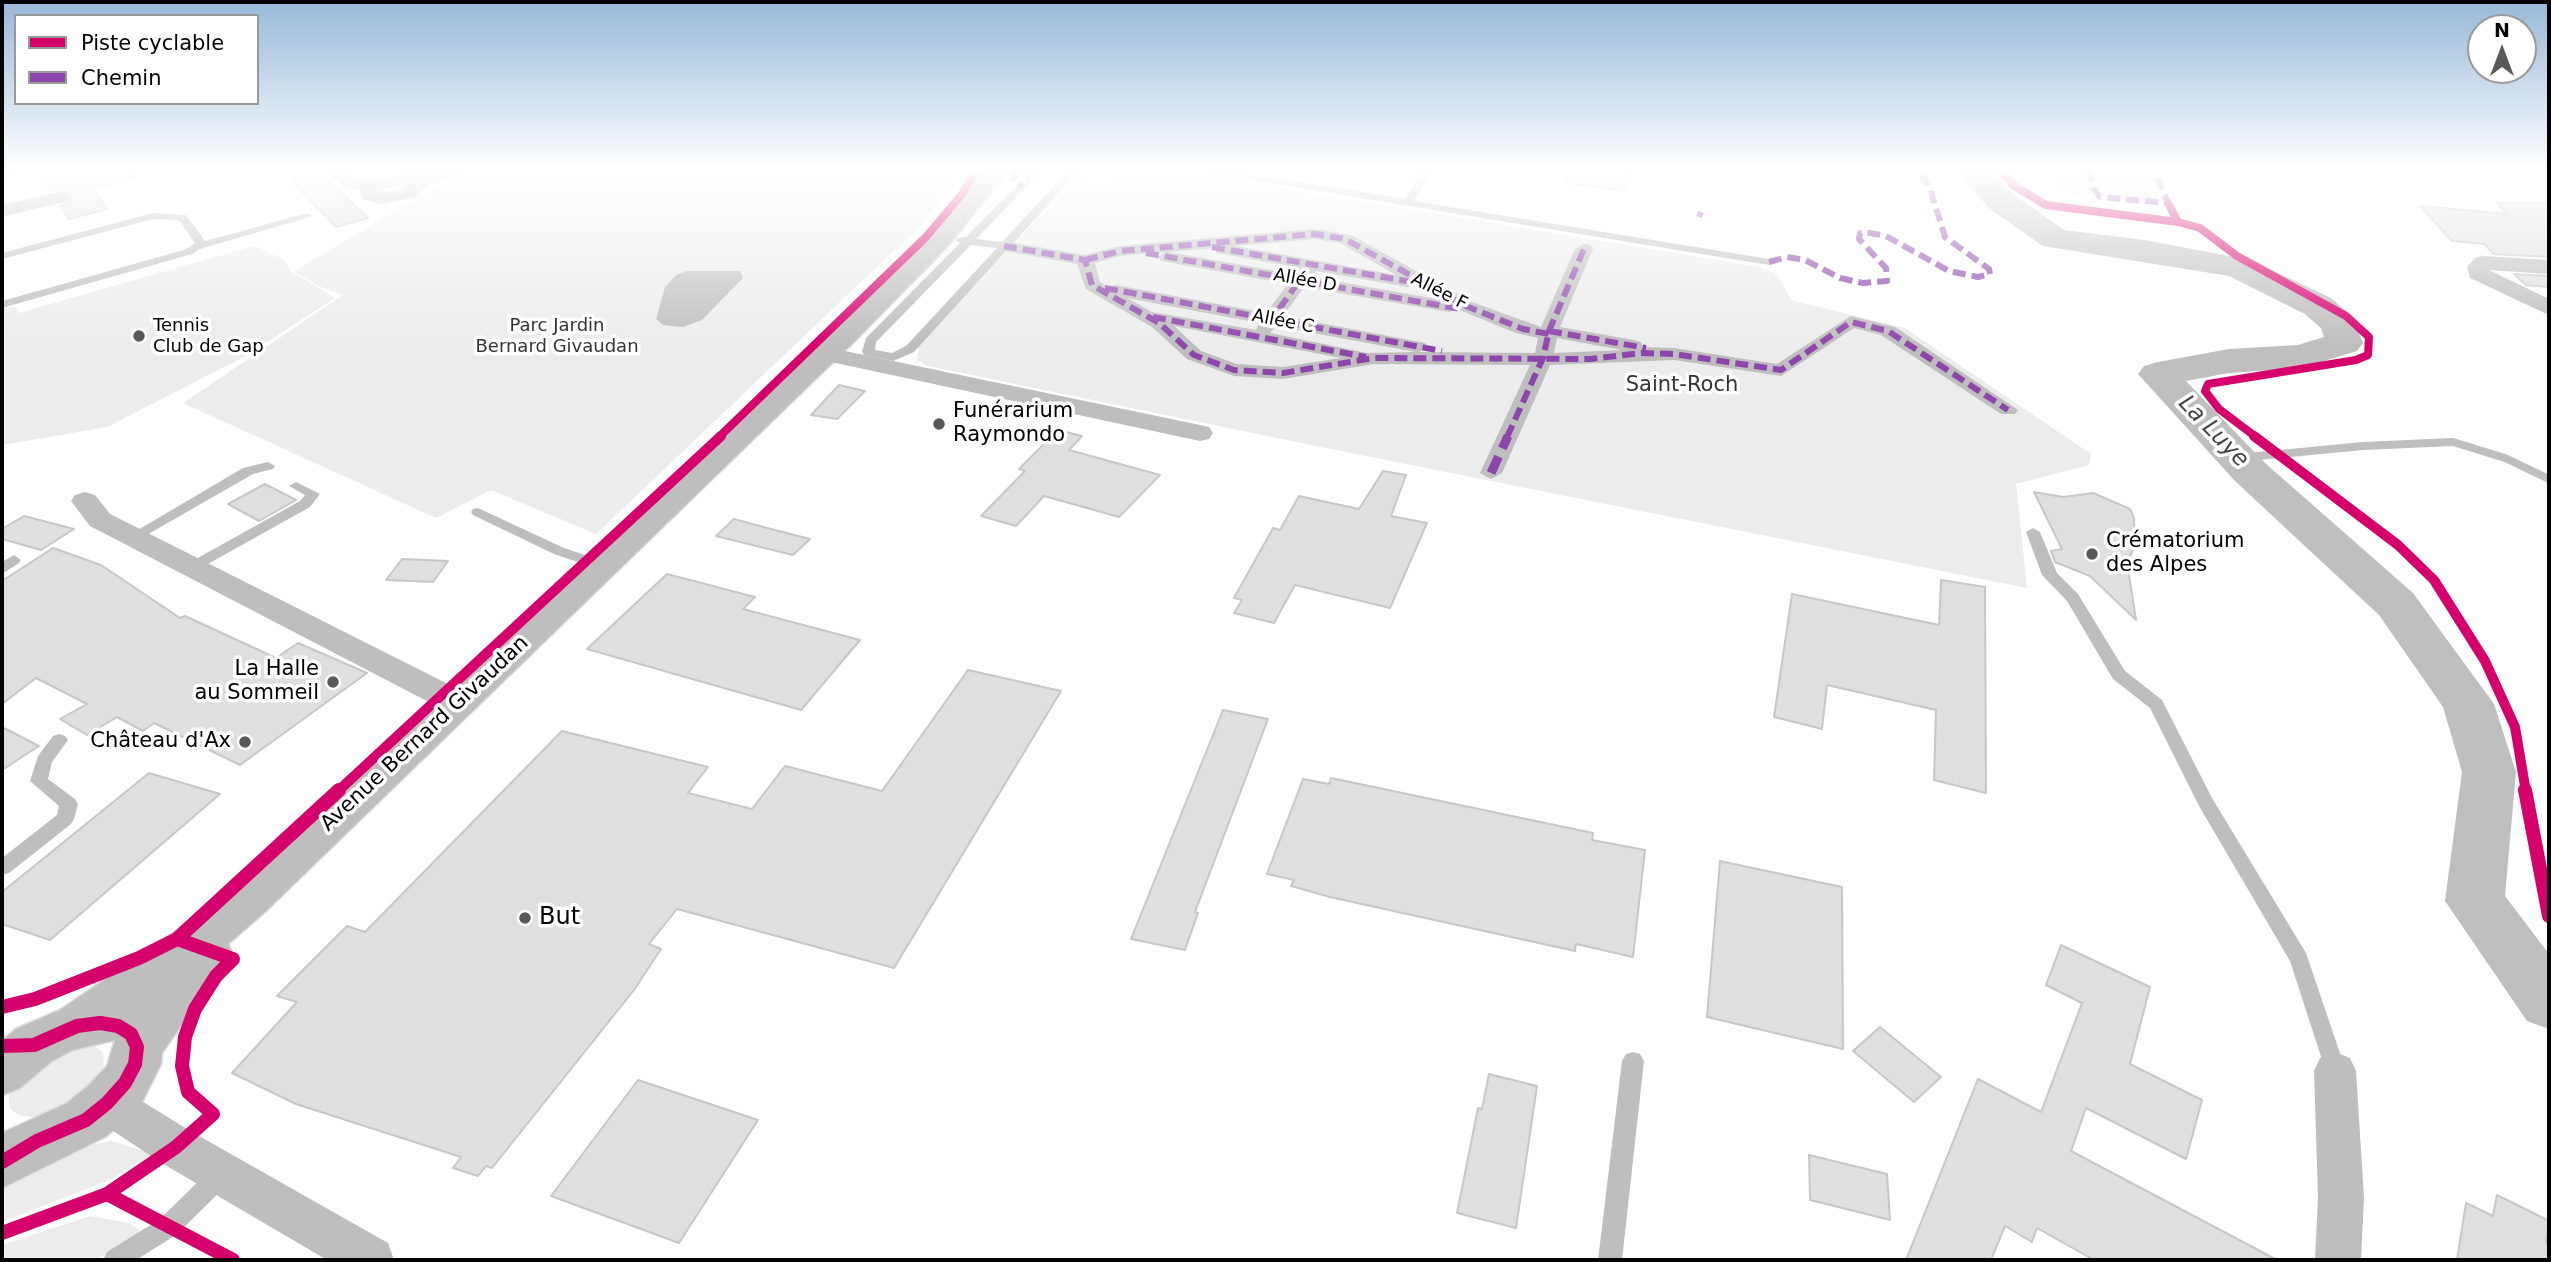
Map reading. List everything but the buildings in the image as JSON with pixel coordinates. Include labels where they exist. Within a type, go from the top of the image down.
[{"type":"main road","name":"Avenue Bernard Givaudan","points":[[251,897],[826,354],[954,239],[960,228]]},
{"type":"main road","points":[[2,1072],[33,1045],[77,1026],[193,945],[251,897]]},
{"type":"main road","points":[[13,1148],[86,1120],[107,1103],[125,1083],[135,1064],[137,1047],[187,975],[251,897]]},
{"type":"main road","points":[[77,1026],[100,1023],[118,1026],[131,1034],[137,1047]]},
{"type":"street","name":"Allée F","points":[[1085,260],[1130,250],[1202,245],[1276,235],[1315,234],[1345,239],[1373,253],[1421,284],[1522,329],[1674,354]]},
{"type":"street","points":[[1202,245],[1421,284]]},
{"type":"street","points":[[1004,246],[1085,260],[1095,286],[1159,323],[1194,355],[1234,370],[1283,373],[1374,358],[1471,356],[1590,359],[1641,353],[1674,354],[1781,369],[1851,322],[1888,331],[2008,410]]},
{"type":"street","points":[[1491,473],[1543,358],[1549,333],[1584,249]]},
{"type":"street","name":"Allée D","points":[[1130,250],[1480,312]]},
{"type":"street","points":[[2549,267],[2483,263],[2477,267],[2478,273],[2490,280],[2549,308]]},
{"type":"street","points":[[1259,337],[1311,265]]},
{"type":"street","name":"Allée C","points":[[1095,286],[1471,356]]},
{"type":"street","points":[[1146,315],[1374,358]]},
{"type":"street","points":[[826,354],[877,359],[1200,433]]},
{"type":"street","points":[[85,501],[100,520],[458,703]]},
{"type":"street","points":[[2335,1072],[2341,1198],[2338,1260]]},
{"type":"street","points":[[107,1103],[370,1260]]},
{"type":"lane","points":[[2,256],[108,228]]},
{"type":"lane","points":[[188,228],[200,246]]},
{"type":"lane","points":[[2,305],[265,228]]},
{"type":"lane","points":[[967,228],[954,239],[870,341],[868,352],[877,359],[910,349],[1021,228]]},
{"type":"lane","points":[[1568,228],[1769,262]]},
{"type":"lane","points":[[954,239],[1004,246]]},
{"type":"lane","points":[[134,537],[248,471],[268,466]]},
{"type":"lane","points":[[191,567],[305,504],[313,494],[296,486]]},
{"type":"lane","points":[[478,512],[559,551],[604,566]]},
{"type":"lane","points":[[2033,532],[2050,575],[2073,598],[2119,675],[2156,704],[2205,801],[2299,960],[2335,1072]]},
{"type":"lane","points":[[2,868],[65,819],[69,804],[39,781],[44,761],[59,740]]},
{"type":"lane","points":[[1610,1260],[1633,1060]]},
{"type":"lane","points":[[115,1260],[168,1227],[223,1173]]},
{"type":"green space","name":"Parc Jardin Bernard Givaudan","points":[[367,228],[918,228],[596,534],[491,490],[436,518],[183,403],[343,295],[318,286],[294,271]]},
{"type":"green space","name":"Saint-Roch","points":[[1029,228],[1522,228],[1758,267],[1777,274],[1791,300],[1905,328],[2091,454],[2089,465],[2016,484],[2027,588],[928,366],[917,360],[919,346]]},
{"type":"green space","name":"Tennis Club de Gap","points":[[254,246],[283,259],[291,271],[335,298],[242,358],[107,427],[2,445],[2,309],[15,306],[19,313]]},
{"type":"green space","points":[[81,1044],[95,1046],[103,1053],[104,1065],[99,1079],[86,1093],[50,1114],[32,1117],[18,1115],[9,1107],[9,1095],[15,1081]]},
{"type":"green space","points":[[112,1141],[153,1154],[112,1179],[2,1222],[2,1177],[61,1150]]},
{"type":"green space","points":[[90,1216],[129,1223],[144,1233],[95,1260],[2,1260],[2,1245]]},
{"type":"shaded area","points":[[687,271],[740,271],[743,278],[702,320],[683,327],[663,325],[656,319],[665,287],[676,275]]},
{"type":"waterway","name":"La Luye","points":[[2039,228],[2055,239],[2144,250],[2239,267],[2318,306],[2339,324],[2344,343],[2301,356],[2229,361],[2158,374],[2250,472],[2396,604],[2468,704],[2489,772],[2475,901],[2549,1002]]},
{"type":"waterway","points":[[2238,458],[2363,446],[2453,442],[2505,458],[2549,479]]},
{"type":"marked path","points":[[1769,262],[1787,257],[1805,260],[1840,278],[1863,283],[1887,281],[1886,268],[1859,239],[1860,233],[1870,233],[1886,236],[1949,271],[1978,277],[1990,274],[1989,269],[1945,237],[1942,228]]},
{"type":"marked path","points":[[1085,260],[1120,251],[1315,234],[1345,239],[1466,306],[1523,329],[1549,334]]},
{"type":"marked path","points":[[1004,246],[1085,260],[1092,285],[1159,323],[1194,355],[1234,370],[1283,373],[1374,358],[1590,359],[1641,353],[1674,354],[1781,370],[1851,322],[1888,331],[2008,410]]},
{"type":"marked path","points":[[1212,247],[1412,282]]},
{"type":"marked path","points":[[1491,473],[1543,358],[1549,331],[1584,249]]},
{"type":"marked path","points":[[1146,253],[1460,309]]},
{"type":"marked path","points":[[1268,324],[1303,276]]},
{"type":"marked path","points":[[1105,288],[1442,351]]},
{"type":"marked path","points":[[1153,317],[1366,357]]},
{"type":"marked path","points":[[1549,331],[1646,348]]},
{"type":"cycle path","points":[[2,1007],[35,999],[139,958],[177,939],[588,561],[830,332],[934,228]]},
{"type":"cycle path","points":[[2200,228],[2237,256],[2346,316],[2369,337],[2368,355],[2356,360],[2221,380],[2208,384],[2205,391],[2219,409],[2398,545],[2420,563],[2434,580],[2485,661],[2515,727],[2542,891],[2549,916]]},
{"type":"cycle path","points":[[2,1233],[107,1194],[176,1147],[213,1114],[188,1092],[182,1066],[185,1037],[195,1009],[216,976],[233,959],[177,939]]},
{"type":"cycle path","points":[[2,1046],[34,1045],[77,1026],[100,1023],[118,1026],[131,1034],[137,1047],[135,1064],[125,1083],[107,1103],[86,1120],[37,1141],[2,1162]]},
{"type":"cycle path","points":[[107,1194],[233,1260]]},
{"type":"place","name":"Tennis Club de Gap","points":[[139,336]]},
{"type":"place","name":"Funérarium Raymondo","points":[[939,424]]},
{"type":"place","name":"Crématorium des Alpes","points":[[2092,554]]},
{"type":"place","name":"La Halle au Sommeil","points":[[333,682]]},
{"type":"place","name":"Château d'Ax","points":[[245,742]]},
{"type":"place","name":"But","points":[[525,918]]}]
